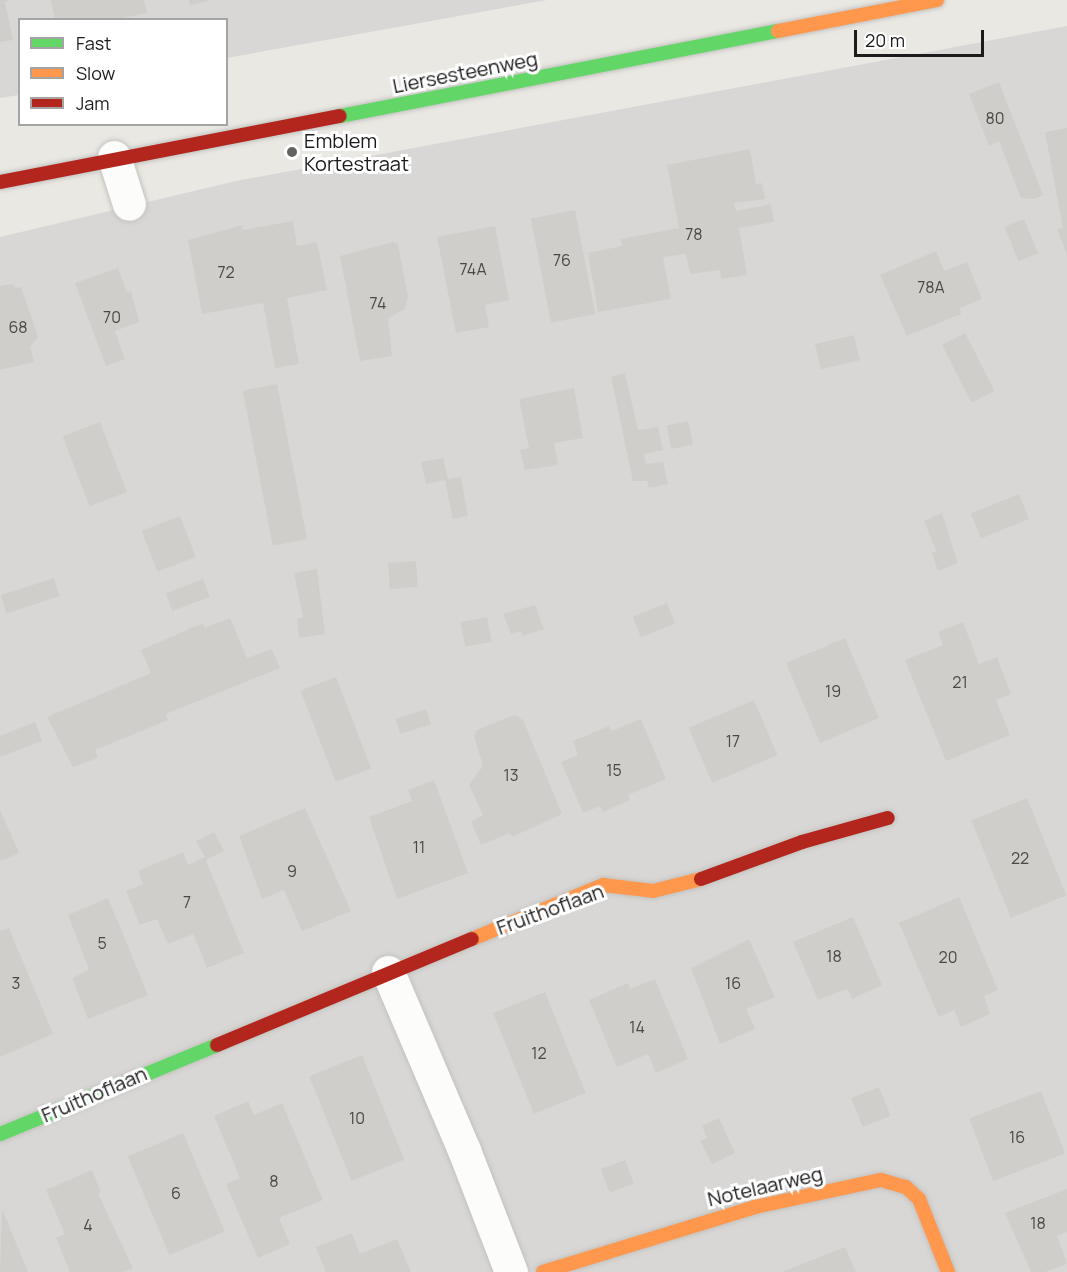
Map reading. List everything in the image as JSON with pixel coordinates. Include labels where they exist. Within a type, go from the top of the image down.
[{"type":"street","name":"Liersesteenweg","points":[[0,182],[114,158],[937,0]]},
{"type":"street","points":[[114,158],[129,204]]},
{"type":"street","name":"Fruithoflaan","points":[[0,1134],[603,885],[653,891],[693,882],[802,842],[888,818]]},
{"type":"street","points":[[388,972],[464,1150],[511,1272]]},
{"type":"street","name":"Notelaarweg","points":[[543,1272],[754,1207],[881,1179],[906,1187],[920,1199],[948,1272]]},
{"type":"shaded area","points":[[0,0],[547,0],[228,58],[228,18],[18,18],[18,95],[0,98]]},
{"type":"shaded area","points":[[1067,26],[1067,1272],[0,1272],[0,237],[236,181]]},
{"type":"building","points":[[0,0],[10,0],[5,2],[13,40],[0,42]]},
{"type":"building","points":[[51,0],[144,0],[147,13],[123,18],[55,18]]},
{"type":"building","points":[[189,0],[209,0],[209,1],[190,5]]},
{"type":"building","points":[[999,82],[1043,195],[1034,199],[1021,198],[999,141],[989,146],[969,94]]},
{"type":"building","points":[[1067,128],[1067,255],[1057,229],[1063,228],[1045,132]]},
{"type":"building","points":[[750,149],[756,184],[762,183],[765,199],[734,203],[736,211],[771,204],[774,222],[739,228],[747,275],[721,279],[720,270],[690,274],[686,254],[663,257],[671,299],[598,312],[588,253],[622,246],[621,239],[679,228],[667,165]]},
{"type":"building","points":[[575,210],[595,314],[551,323],[531,219]]},
{"type":"building","points":[[1024,219],[1038,253],[1018,261],[1005,227]]},
{"type":"building","points":[[293,221],[297,246],[317,242],[327,290],[287,298],[299,364],[275,368],[263,303],[202,314],[188,240],[243,225],[243,230]]},
{"type":"building","points":[[495,226],[509,300],[485,305],[489,327],[456,333],[437,237]]},
{"type":"building","points":[[393,242],[398,244],[408,297],[405,309],[388,318],[392,356],[360,361],[340,256]]},
{"type":"building","points":[[936,251],[944,271],[967,262],[982,299],[960,308],[961,314],[907,336],[880,275]]},
{"type":"building","points":[[118,268],[127,292],[131,291],[139,322],[115,331],[125,359],[106,366],[75,283]]},
{"type":"building","points":[[12,284],[16,288],[21,287],[38,337],[30,347],[34,362],[0,370],[0,286]]},
{"type":"building","points":[[965,333],[995,391],[971,403],[942,345]]},
{"type":"building","points":[[854,335],[860,360],[821,369],[815,344]]},
{"type":"building","points":[[625,373],[638,430],[658,427],[663,450],[644,454],[646,464],[663,462],[668,484],[649,488],[647,481],[633,481],[611,377]]},
{"type":"building","points":[[277,384],[307,539],[273,546],[243,391]]},
{"type":"building","points":[[574,388],[583,438],[554,443],[558,465],[525,470],[520,450],[529,448],[519,399]]},
{"type":"building","points":[[688,421],[693,444],[671,449],[666,426]]},
{"type":"building","points":[[100,422],[127,492],[90,506],[63,436]]},
{"type":"building","points":[[443,458],[448,479],[461,477],[468,516],[453,519],[445,480],[426,484],[421,462]]},
{"type":"building","points":[[1019,494],[1029,519],[981,539],[971,513]]},
{"type":"building","points":[[942,513],[958,563],[938,571],[932,553],[936,551],[924,521]]},
{"type":"building","points":[[180,516],[196,557],[157,572],[142,531]]},
{"type":"building","points":[[416,561],[418,587],[390,589],[388,563]]},
{"type":"building","points":[[317,569],[325,634],[299,638],[297,619],[303,617],[294,573]]},
{"type":"building","points":[[54,578],[60,596],[7,613],[1,595]]},
{"type":"building","points":[[203,579],[210,597],[172,611],[166,593]]},
{"type":"building","points":[[667,603],[675,623],[641,637],[633,617]]},
{"type":"building","points":[[535,605],[544,629],[523,636],[521,631],[511,634],[503,614]]},
{"type":"building","points":[[487,617],[492,642],[465,647],[460,622]]},
{"type":"building","points":[[230,618],[247,658],[272,649],[280,668],[166,714],[168,720],[95,750],[98,758],[73,767],[47,717],[151,673],[141,650],[203,623],[205,628]]},
{"type":"building","points":[[963,622],[979,664],[997,657],[1011,694],[996,700],[1010,735],[946,761],[905,660],[943,645],[938,632]]},
{"type":"building","points":[[845,638],[879,718],[820,743],[786,663]]},
{"type":"building","points":[[336,677],[371,768],[336,782],[301,691]]},
{"type":"building","points":[[754,700],[777,755],[712,783],[689,728]]},
{"type":"building","points":[[426,709],[431,724],[401,734],[396,719]]},
{"type":"building","points":[[514,715],[523,720],[562,814],[512,837],[510,833],[481,845],[471,822],[483,815],[469,785],[483,766],[474,736],[477,730]]},
{"type":"building","points":[[641,719],[666,779],[628,795],[630,800],[603,812],[600,806],[583,813],[561,762],[578,755],[573,741],[609,726],[612,731]]},
{"type":"building","points":[[35,722],[42,741],[0,757],[0,736]]},
{"type":"building","points":[[434,780],[468,873],[397,899],[369,817],[412,801],[408,790]]},
{"type":"building","points":[[1027,798],[1066,895],[1011,918],[971,820]]},
{"type":"building","points":[[305,808],[351,911],[302,931],[284,890],[262,899],[239,836]]},
{"type":"building","points":[[0,810],[19,853],[1,861],[0,860]]},
{"type":"building","points":[[214,832],[224,851],[206,860],[244,953],[207,968],[193,934],[168,944],[157,919],[140,925],[126,891],[143,884],[138,871],[183,852],[188,865],[205,857],[196,841]]},
{"type":"building","points":[[959,897],[998,990],[984,996],[990,1014],[961,1027],[954,1010],[939,1017],[899,923]]},
{"type":"building","points":[[108,898],[148,995],[88,1019],[72,978],[89,970],[68,915]]},
{"type":"building","points":[[853,917],[882,985],[852,999],[847,989],[818,1000],[793,942]]},
{"type":"building","points":[[9,928],[53,1034],[0,1057],[0,931]]},
{"type":"building","points":[[749,939],[775,997],[746,1009],[755,1029],[720,1044],[691,968]]},
{"type":"building","points":[[655,979],[688,1059],[656,1073],[648,1054],[617,1067],[589,1000],[628,983],[630,989]]},
{"type":"building","points":[[545,992],[586,1093],[534,1114],[493,1013]]},
{"type":"building","points":[[362,1055],[404,1160],[351,1181],[309,1076]]},
{"type":"building","points":[[879,1087],[891,1116],[863,1127],[851,1098]]},
{"type":"building","points":[[1041,1091],[1065,1154],[993,1181],[969,1119]]},
{"type":"building","points":[[248,1101],[254,1115],[282,1103],[323,1200],[279,1218],[290,1244],[258,1258],[226,1184],[240,1178],[214,1116]]},
{"type":"building","points":[[719,1118],[735,1153],[712,1164],[700,1141],[707,1138],[702,1126]]},
{"type":"building","points":[[183,1133],[225,1231],[170,1255],[128,1156]]},
{"type":"building","points":[[625,1160],[634,1183],[610,1193],[601,1169]]},
{"type":"building","points":[[92,1170],[101,1192],[98,1194],[133,1268],[123,1272],[70,1272],[56,1238],[65,1234],[46,1190]]},
{"type":"building","points":[[1067,1189],[1067,1232],[1057,1236],[1067,1264],[1045,1272],[1031,1272],[1005,1213]]},
{"type":"building","points":[[2,1209],[28,1272],[0,1272]]},
{"type":"building","points":[[352,1233],[360,1254],[397,1239],[411,1272],[326,1272],[316,1247]]},
{"type":"building","points":[[845,1247],[856,1272],[782,1272]]},
{"type":"traffic: fast","points":[[340,116],[778,31]]},
{"type":"traffic: fast","points":[[0,1134],[217,1045]]},
{"type":"traffic: slow","points":[[778,31],[937,0]]},
{"type":"traffic: slow","points":[[472,939],[603,885],[653,891],[701,879]]},
{"type":"traffic: slow","points":[[543,1272],[755,1207],[881,1180],[906,1187],[919,1199],[948,1272]]},
{"type":"traffic: jam","points":[[0,182],[340,116]]},
{"type":"traffic: jam","points":[[701,879],[802,842],[888,818]]},
{"type":"traffic: jam","points":[[217,1045],[472,939]]},
{"type":"place","name":"Emblem Kortestraat","points":[[292,152]]}]
